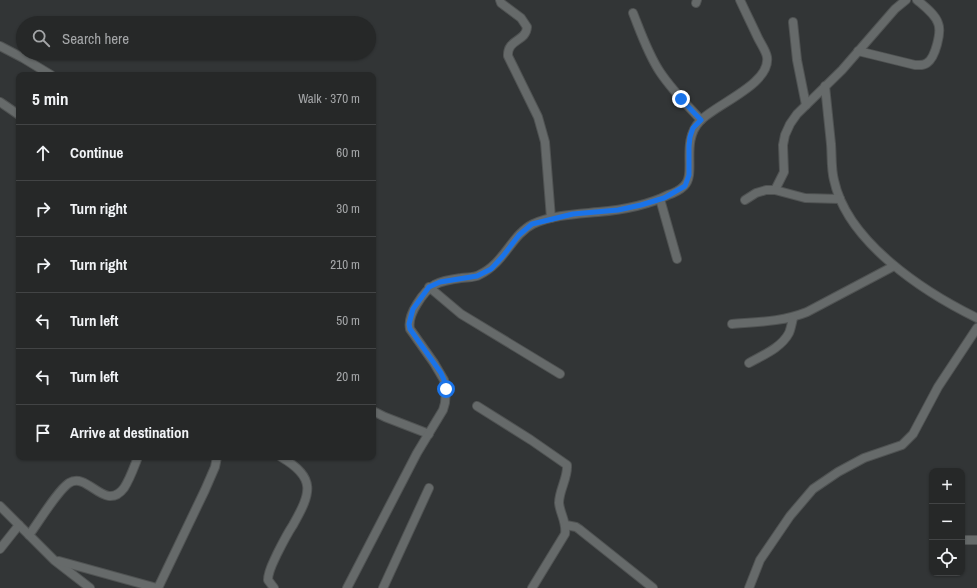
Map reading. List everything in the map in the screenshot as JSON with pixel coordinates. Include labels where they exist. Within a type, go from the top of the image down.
[{"type":"street","points":[[500,0],[501,3],[521,18],[527,27],[525,34],[512,44],[508,50],[508,56],[538,117],[545,142],[551,218]]},
{"type":"street","points":[[347,588],[417,453],[443,410],[445,403],[446,389],[444,380],[410,329],[409,324],[413,309],[429,287],[440,282],[477,276],[491,269],[519,235],[532,224],[551,218],[573,214],[599,212],[636,206],[660,199],[678,191],[685,186],[689,175],[689,146],[693,128],[718,106],[753,84],[763,75],[767,66],[767,57],[740,0]]},
{"type":"street","points":[[775,190],[784,172],[783,145],[785,135],[790,124],[797,114],[858,51],[895,9],[906,0]]},
{"type":"street","points":[[858,51],[915,65],[923,65],[930,61],[938,42],[940,31],[938,22],[933,14],[917,0]]},
{"type":"street","points":[[633,13],[646,47],[660,72],[681,99],[701,120]]},
{"type":"street","points":[[793,22],[797,60],[806,105]]},
{"type":"street","points":[[0,46],[16,54]]},
{"type":"street","points":[[26,60],[46,72]]},
{"type":"street","points":[[825,86],[834,180],[840,199],[849,216],[861,233],[894,266],[930,292],[977,318]]},
{"type":"street","points":[[0,102],[16,113]]},
{"type":"street","points":[[745,200],[766,190],[775,190],[805,198],[840,199]]},
{"type":"street","points":[[660,199],[677,259]]},
{"type":"street","points":[[732,324],[775,321],[793,318],[894,266]]},
{"type":"street","points":[[429,287],[461,314],[560,374]]},
{"type":"street","points":[[749,363],[783,342],[789,332],[793,318]]},
{"type":"street","points":[[749,588],[760,560],[790,516],[813,488],[864,458],[902,445],[913,434],[938,388],[977,328]]},
{"type":"street","points":[[477,406],[565,462],[567,468],[559,499],[559,505],[566,525],[566,534],[532,588]]},
{"type":"street","points":[[376,412],[385,417],[429,434]]},
{"type":"street","points":[[29,535],[56,497],[69,483],[76,481],[83,483],[107,496],[113,497],[124,487],[137,460]]},
{"type":"street","points":[[54,560],[157,588],[205,490],[216,460]]},
{"type":"street","points":[[274,588],[268,580],[268,575],[272,564],[304,506],[307,497],[308,486],[304,475],[292,463],[286,460]]},
{"type":"street","points":[[383,588],[429,488]]},
{"type":"street","points":[[0,506],[54,560],[90,588]]},
{"type":"street","points":[[0,549],[19,525]]},
{"type":"street","points":[[566,525],[580,528],[653,588]]},
{"type":"street","points":[[965,540],[977,540]]},
{"type":"route","points":[[446,389],[441,373],[410,329],[409,324],[413,309],[429,287],[440,282],[477,276],[491,269],[519,235],[532,224],[551,218],[573,214],[618,210],[641,205],[664,198],[685,186],[689,175],[690,137],[693,128],[701,120],[681,99]]}]
